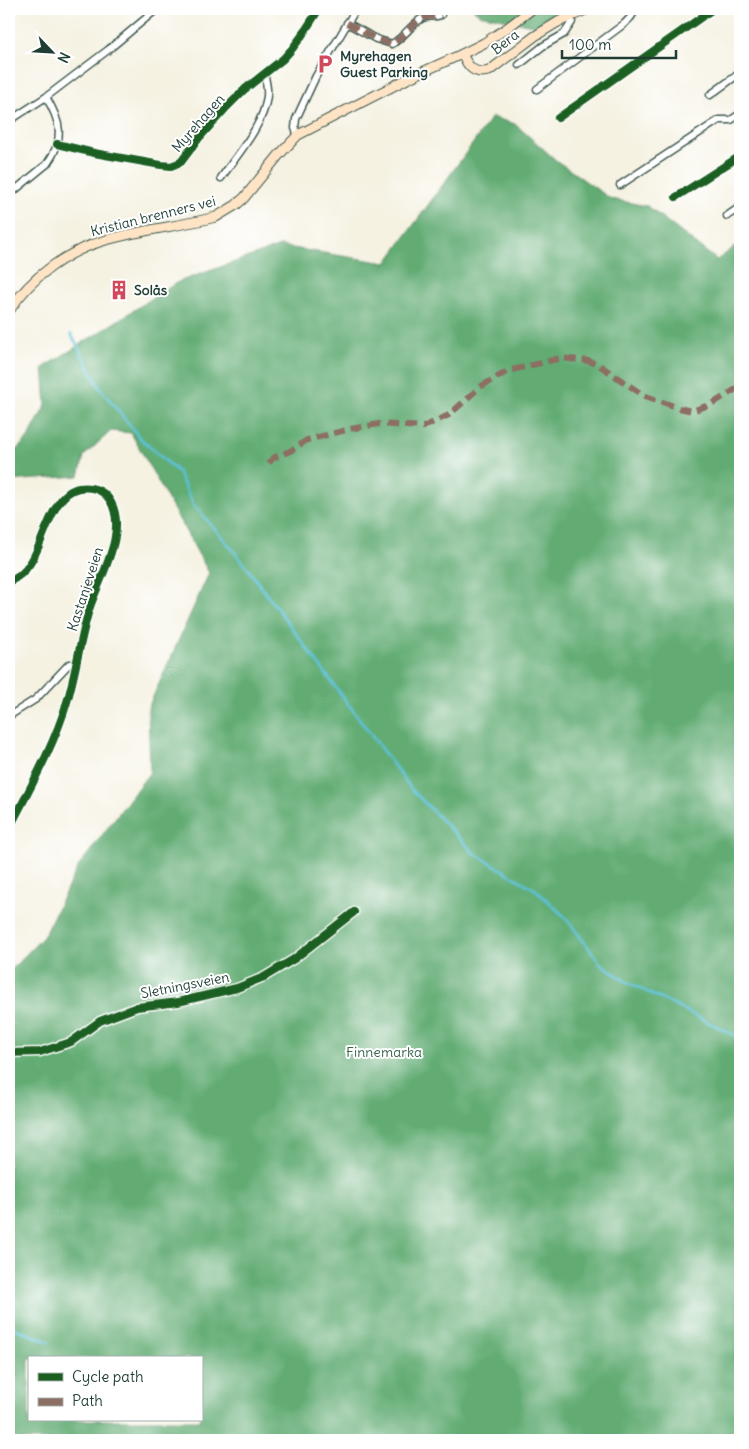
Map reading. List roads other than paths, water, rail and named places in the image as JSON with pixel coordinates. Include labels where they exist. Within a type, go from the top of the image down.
[{"type":"main road","name":"Kristian brenners vei","points":[[9,311],[29,287],[48,270],[84,248],[111,239],[216,217],[227,212],[244,198],[298,135],[409,78],[462,54],[507,28],[532,9]]},
{"type":"main road","name":"Bera","points":[[462,54],[468,66],[472,69],[480,72],[489,71],[536,36],[588,9]]},
{"type":"street","points":[[9,121],[46,97],[108,50],[157,9]]},
{"type":"street","name":"Myrehagen","points":[[57,144],[161,165],[177,165],[199,138],[245,89],[283,59],[301,37],[318,9]]},
{"type":"street","points":[[298,135],[295,128],[296,119],[316,76],[356,9]]},
{"type":"street","points":[[537,89],[624,24],[636,9]]},
{"type":"street","points":[[558,118],[713,9]]},
{"type":"street","points":[[347,23],[376,39],[392,44],[422,18],[427,16],[438,17],[441,15]]},
{"type":"street","name":"Bera","points":[[519,65],[543,46],[564,34],[572,22],[570,17]]},
{"type":"street","points":[[221,178],[259,122],[264,110],[267,83],[264,73]]},
{"type":"street","points":[[710,95],[740,73]]},
{"type":"street","points":[[9,195],[47,164],[57,144],[58,120],[46,97]]},
{"type":"street","points":[[620,185],[719,120],[731,120],[740,114]]},
{"type":"street","points":[[676,197],[740,156]]},
{"type":"street","points":[[727,216],[740,207]]},
{"type":"street","name":"Kastanjeveien","points":[[9,582],[18,577],[30,565],[53,511],[63,497],[77,488],[92,488],[105,494],[113,506],[116,522],[115,540],[94,594],[67,702],[54,736],[9,829]]},
{"type":"street","points":[[9,716],[36,698],[69,664],[77,664]]},
{"type":"street","name":"Sletningsveien","points":[[9,1053],[40,1052],[71,1042],[100,1021],[137,1007],[178,1002],[246,985],[264,977],[294,959],[354,912]]},
{"type":"waterway","points":[[71,334],[100,388],[140,438],[178,472],[193,504],[239,557],[412,790],[474,853],[536,890],[566,918],[600,963],[625,981],[740,1038]]},
{"type":"waterway","points":[[9,1326],[49,1342]]},
{"type":"place","name":"Myrehagen Guest Parking","points":[[325,64]]},
{"type":"place","name":"Solås","points":[[119,290]]},
{"type":"park label","name":"Finnemarka","points":[[384,1052]]}]
